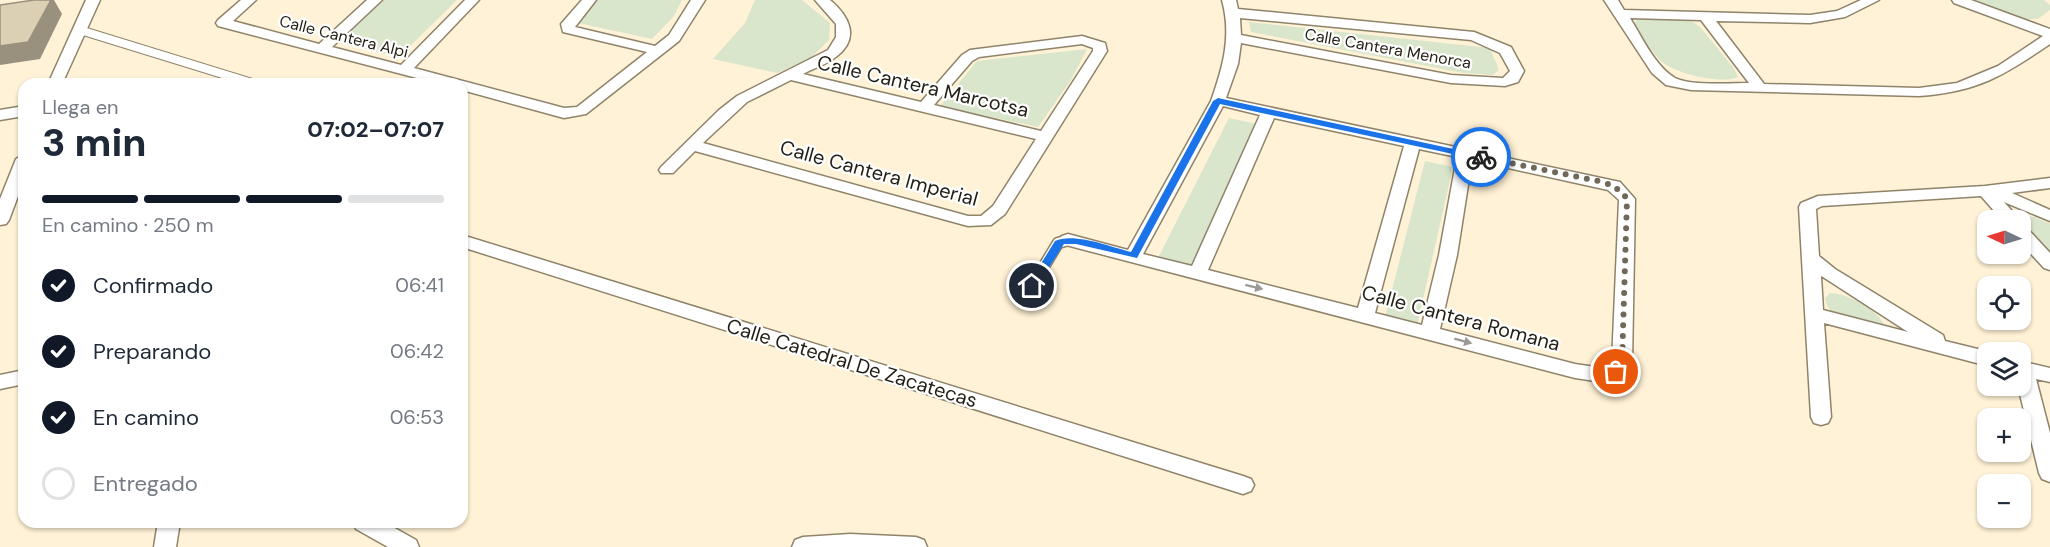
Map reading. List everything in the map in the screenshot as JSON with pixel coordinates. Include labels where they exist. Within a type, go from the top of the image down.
[{"type":"street","points":[[58,78],[93,0]]},
{"type":"street","name":"Calle Cantera Alpi","points":[[249,0],[223,23],[434,78]]},
{"type":"street","points":[[322,49],[375,0]]},
{"type":"street","points":[[404,70],[472,0]]},
{"type":"street","points":[[589,0],[568,24],[568,30],[658,51]]},
{"type":"street","points":[[468,87],[564,113],[587,108],[658,51],[679,31],[698,0]]},
{"type":"street","points":[[667,170],[742,99],[833,53],[843,41],[843,22],[839,14],[822,0]]},
{"type":"street","points":[[1611,0],[1657,70],[1671,82],[1691,86],[1918,92],[1952,90],[1990,79],[2050,36]]},
{"type":"street","points":[[1620,14],[1775,19],[1817,18],[1851,11],[1872,0]]},
{"type":"street","points":[[1959,0],[2050,36]]},
{"type":"street","points":[[1133,256],[1218,101],[1233,59],[1235,38],[1231,7]]},
{"type":"street","name":"Calle Cantera Menorca","points":[[1231,7],[1474,36],[1506,50],[1517,71],[1514,79],[1505,82],[1450,79],[1235,38]]},
{"type":"street","points":[[1706,17],[1760,88]]},
{"type":"street","name":"Calle Cantera Imperial","points":[[692,145],[979,223],[992,218],[999,210],[1100,51],[1100,46],[1096,42],[1082,40],[975,53],[967,58],[924,108]]},
{"type":"street","name":"Calle Cantera Marcotsa","points":[[790,75],[1047,137]]},
{"type":"street","name":"Calle Cantera Romana","points":[[1068,240],[1588,374],[1602,375],[1616,372],[1622,363],[1627,199],[1614,186],[1218,101]]},
{"type":"street","points":[[0,115],[18,112]]},
{"type":"street","points":[[1197,273],[1269,112]]},
{"type":"street","points":[[1365,316],[1413,142]]},
{"type":"street","points":[[1430,333],[1448,255],[1465,154]]},
{"type":"street","points":[[0,220],[18,174]]},
{"type":"street","points":[[1821,417],[1806,212],[1811,204],[1818,201],[1989,191],[2050,183]]},
{"type":"street","points":[[1989,191],[2050,216]]},
{"type":"street","points":[[1989,191],[2003,210]]},
{"type":"street","points":[[2031,243],[2050,264]]},
{"type":"street","name":"Calle Catedral De Zacatecas","points":[[468,244],[1243,485]]},
{"type":"street","points":[[1809,257],[1829,273],[1950,349]]},
{"type":"street","points":[[1814,314],[1977,356]]},
{"type":"street","points":[[2031,370],[2050,375]]},
{"type":"street","points":[[0,382],[18,378]]},
{"type":"street","points":[[2029,396],[2050,473]]},
{"type":"street","points":[[165,547],[168,528]]},
{"type":"street","points":[[375,528],[408,547]]},
{"type":"street","points":[[803,547],[850,544],[916,547]]},
{"type":"lane","points":[[80,30],[236,78]]},
{"type":"lane","points":[[1032,286],[1059,243],[1068,240]]},
{"type":"green space","points":[[384,0],[457,0],[399,57],[336,42]]},
{"type":"green space","points":[[597,0],[682,0],[674,16],[652,39],[578,23]]},
{"type":"green space","points":[[755,0],[802,0],[830,23],[829,40],[812,57],[777,73],[713,59],[745,23]]},
{"type":"green space","points":[[1972,0],[2044,0],[2050,5],[2050,10],[2038,19],[2023,19]]},
{"type":"green space","points":[[1637,20],[1693,22],[1700,27],[1733,67],[1738,77],[1720,80],[1696,76],[1664,63],[1634,23]]},
{"type":"green space","points":[[1249,22],[1490,48],[1499,70],[1493,75],[1463,73],[1251,32]]},
{"type":"green space","points":[[1087,49],[1071,80],[1038,127],[940,106],[977,61]]},
{"type":"green space","points":[[1229,118],[1257,124],[1190,267],[1158,258]]},
{"type":"green space","points":[[1425,161],[1453,167],[1417,326],[1385,317]]},
{"type":"green space","points":[[2031,217],[2050,224],[2050,252],[2031,234]]},
{"type":"green space","points":[[1830,293],[1846,296],[1870,309],[1886,328],[1833,313],[1827,306],[1825,298]]},
{"type":"building","points":[[51,0],[28,42],[0,46],[0,5]]},
{"type":"way so far","points":[[1481,157],[1603,182],[1614,186],[1627,199],[1622,363],[1616,372]]},
{"type":"route","points":[[1032,286],[1059,243],[1063,241],[1076,241],[1133,256],[1218,101],[1481,157]]}]
